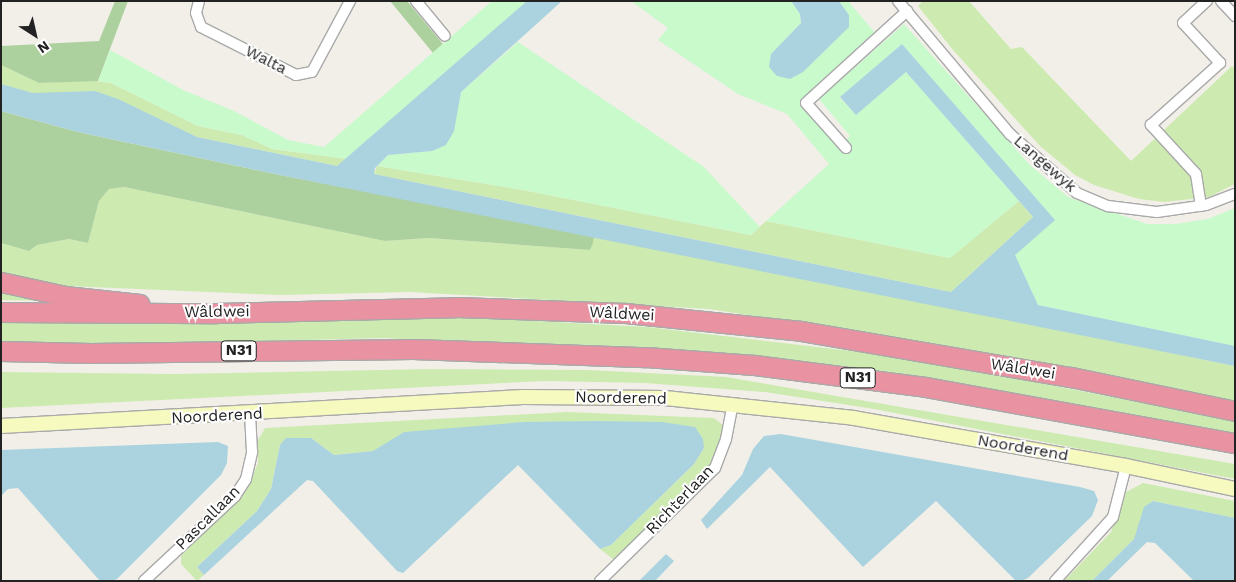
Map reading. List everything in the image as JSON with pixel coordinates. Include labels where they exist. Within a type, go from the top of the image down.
[{"type":"highway","name":"N31","points":[[1,282],[65,296],[216,312]]},
{"type":"highway","name":"Wâldwei","points":[[1,312],[216,312],[456,307],[625,313],[712,320],[801,331],[1071,377],[1235,411]]},
{"type":"highway","name":"Wâldwei","points":[[1,351],[91,353],[413,349],[646,357],[754,365],[926,387],[1235,443]]},
{"type":"street","name":"Walta","points":[[198,1],[196,13],[201,27],[296,75],[312,72],[350,1]]},
{"type":"street","points":[[416,1],[445,36]]},
{"type":"street","points":[[1201,206],[1196,174],[1151,125],[1220,63],[1183,23],[1207,1]]},
{"type":"street","points":[[1221,1],[1235,16]]},
{"type":"street","name":"Langewyk","points":[[846,148],[806,103],[901,4],[1010,134],[1077,194],[1108,206],[1128,210],[1157,212],[1201,206],[1235,194]]},
{"type":"street","name":"Noorderend","points":[[1,426],[250,415],[532,397],[665,398],[854,418],[1126,466],[1235,490]]},
{"type":"street","name":"Richterlaan","points":[[600,581],[715,468],[726,439],[733,404]]},
{"type":"street","name":"Pascallaan","points":[[144,581],[235,496],[246,479],[252,452],[250,415]]},
{"type":"street","points":[[1055,581],[1113,518],[1126,466]]},
{"type":"green space","points":[[115,1],[128,1],[98,81],[39,83],[1,65],[1,46],[99,41]]},
{"type":"green space","points":[[390,1],[407,1],[443,44],[433,53]]},
{"type":"green space","points":[[492,1],[527,1],[347,159],[272,149],[242,135],[198,126],[111,83],[98,81],[110,50],[183,90],[234,111],[288,140],[324,147]]},
{"type":"green space","points":[[631,1],[791,1],[800,14],[801,23],[771,54],[849,15],[839,1],[848,1],[876,34],[800,103],[837,147],[850,136],[819,99],[904,24],[1030,165],[1068,197],[1147,224],[1176,224],[1208,219],[1235,208],[1235,346],[1038,305],[1015,255],[1054,219],[902,44],[840,98],[856,115],[906,72],[1019,201],[950,258],[766,221],[829,164],[787,114],[738,94],[658,40],[668,28]]},
{"type":"green space","points":[[923,1],[969,1],[1011,49],[1022,47],[1131,161],[1232,66],[1235,69],[1235,184],[1209,197],[1164,202],[1139,199],[1094,185],[1075,175],[1040,146],[953,50],[918,6]]},
{"type":"green space","points":[[518,42],[704,167],[760,227],[751,235],[523,190],[377,166],[388,155],[432,151],[458,106],[461,92]]},
{"type":"green space","points":[[1,65],[39,83],[88,80],[111,83],[198,126],[242,135],[272,149],[347,159],[337,166],[197,137],[101,93],[33,93],[15,89],[1,84]]},
{"type":"green space","points":[[1,111],[78,132],[280,175],[594,235],[593,243],[590,250],[429,238],[385,241],[124,187],[109,189],[99,201],[88,243],[69,239],[37,245],[29,251],[1,243]]},
{"type":"green space","points":[[377,166],[523,190],[751,235],[766,221],[950,258],[1019,201],[1033,217],[951,292],[374,174]]},
{"type":"green space","points":[[124,187],[385,241],[429,238],[590,250],[594,235],[1235,366],[1235,405],[918,341],[709,309],[410,292],[280,295],[66,286],[1,272],[1,243],[29,251],[37,245],[69,239],[88,243],[99,201],[109,189]]},
{"type":"green space","points":[[1,287],[62,301],[1,300]]},
{"type":"green space","points":[[461,317],[648,327],[910,358],[1235,421],[1235,436],[760,360],[599,345],[466,344],[386,338],[106,345],[1,341],[1,320],[89,322]]},
{"type":"green space","points":[[430,369],[589,370],[726,377],[1235,464],[1235,479],[874,409],[765,392],[645,383],[545,381],[1,408],[1,372],[174,374]]},
{"type":"green space","points":[[567,412],[714,418],[724,426],[713,461],[614,560],[600,549],[611,545],[694,464],[704,448],[662,422],[524,422],[386,445],[373,451],[334,455],[311,438],[280,445],[271,489],[257,511],[197,567],[204,575],[197,581],[181,564],[181,556],[247,489],[258,463],[258,440],[265,428]]},
{"type":"green space","points":[[1143,483],[1235,501],[1235,518],[1153,501],[1140,519],[1139,531],[1134,539],[1092,581],[1064,581],[1111,532],[1126,492]]},
{"type":"water","points":[[527,1],[562,1],[461,92],[454,131],[446,145],[432,151],[388,155],[375,168],[374,174],[951,292],[1033,217],[906,72],[856,115],[840,97],[902,44],[1055,220],[1015,255],[1038,305],[1235,346],[1235,366],[280,175],[78,132],[1,111],[1,84],[33,93],[95,91],[118,99],[197,137],[337,166]]},
{"type":"water","points":[[791,1],[839,1],[849,15],[849,27],[803,72],[790,79],[777,76],[769,67],[771,54],[801,23],[800,14]]},
{"type":"water","points":[[524,422],[662,422],[695,427],[703,439],[704,448],[694,464],[611,545],[600,549],[518,465],[403,573],[397,571],[313,481],[307,480],[204,575],[197,567],[257,511],[271,489],[280,445],[286,438],[311,438],[334,455],[373,451],[404,432]]},
{"type":"water","points":[[781,434],[1080,487],[1094,491],[1098,500],[1092,516],[1028,578],[1021,581],[1016,581],[936,501],[863,567],[770,467],[707,529],[701,520],[742,475],[753,449],[764,436]]},
{"type":"water","points":[[218,442],[228,446],[227,463],[221,475],[117,579],[111,581],[100,581],[18,488],[8,489],[1,496],[1,450]]},
{"type":"water","points":[[1153,501],[1235,518],[1235,581],[1194,581],[1155,543],[1147,542],[1107,581],[1092,581],[1134,539],[1144,507]]},
{"type":"water","points":[[666,554],[674,561],[655,581],[639,581]]}]
